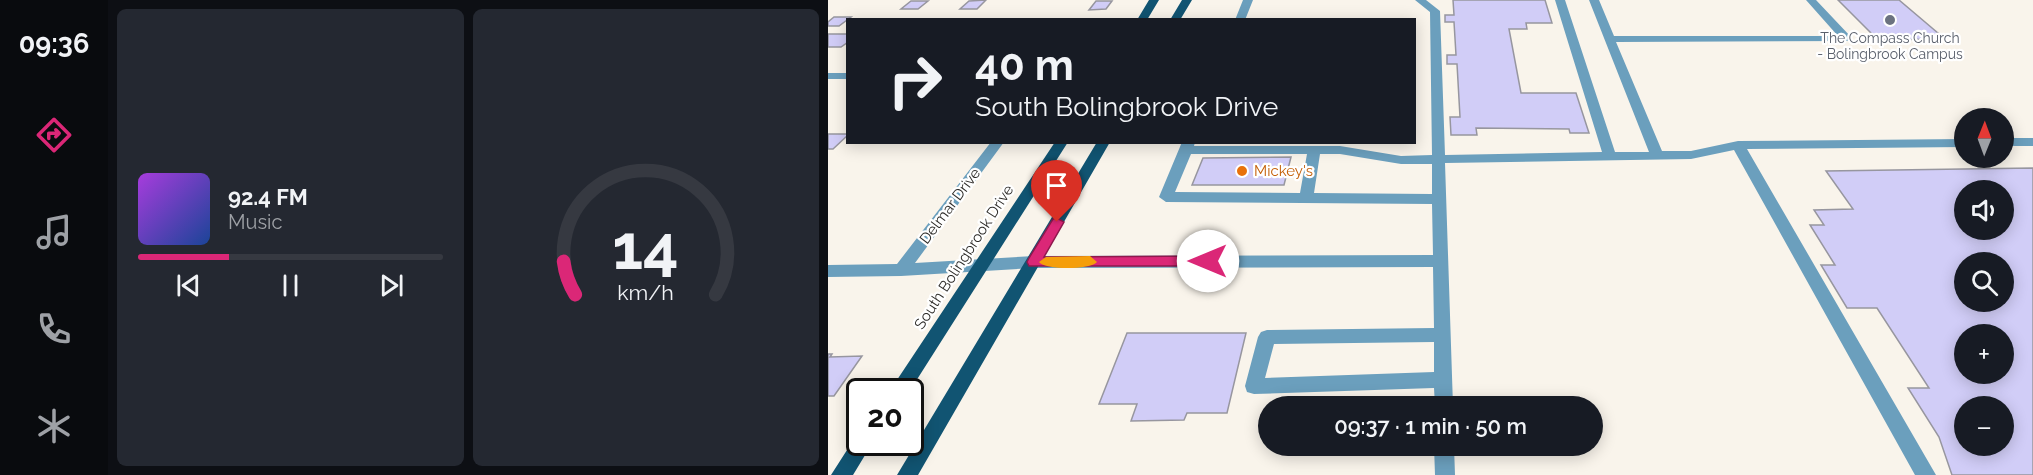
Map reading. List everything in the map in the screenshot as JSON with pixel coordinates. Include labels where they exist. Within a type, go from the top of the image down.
[{"type":"main road","points":[[1143,18],[1154,0]]},
{"type":"main road","points":[[1177,18],[1187,0]]},
{"type":"main road","name":"South Bolingbrook Drive","points":[[907,378],[984,265],[1061,144]]},
{"type":"main road","points":[[908,475],[1103,144]]},
{"type":"main road","points":[[841,475],[854,456]]},
{"type":"street","points":[[1241,18],[1248,0]]},
{"type":"street","points":[[1420,0],[1435,12],[1444,396]]},
{"type":"street","points":[[1560,0],[1610,156]]},
{"type":"street","points":[[1594,0],[1658,155]]},
{"type":"street","points":[[1610,39],[1847,39],[1811,0]]},
{"type":"street","points":[[828,76],[846,76]]},
{"type":"street","points":[[2014,142],[2033,142]]},
{"type":"street","points":[[1439,199],[1166,197],[1188,146],[1340,150],[1401,160],[1691,155],[1738,146],[1954,143]]},
{"type":"street","name":"Delmar Drive","points":[[901,270],[996,144]]},
{"type":"street","points":[[1738,146],[1926,475]]},
{"type":"street","points":[[1306,198],[1314,150]]},
{"type":"street","points":[[828,271],[901,270],[1034,262],[1440,261]]},
{"type":"street","points":[[1442,335],[1267,338],[1254,386],[1443,380]]},
{"type":"street","points":[[1444,456],[1445,475]]},
{"type":"building","points":[[986,0],[977,9],[960,9],[969,1]]},
{"type":"building","points":[[1453,0],[1545,0],[1552,23],[1526,23],[1527,29],[1509,29],[1521,93],[1576,93],[1589,133],[1570,133],[1569,129],[1476,128],[1477,135],[1451,135],[1450,117],[1460,117],[1457,64],[1447,64],[1447,55],[1456,55],[1454,22],[1445,22],[1445,15],[1454,15]]},
{"type":"building","name":"The Compass Church - Bolingbrook Campus","points":[[1838,0],[1899,0],[1945,39],[1878,40]]},
{"type":"building","points":[[911,1],[928,1],[918,9],[901,9]]},
{"type":"building","points":[[1096,1],[1112,1],[1106,9],[1089,10]]},
{"type":"building","points":[[834,17],[851,17],[846,18],[846,21],[839,26],[828,26],[828,22]]},
{"type":"building","points":[[828,34],[846,34],[846,43],[841,47],[828,47]]},
{"type":"building","points":[[828,134],[846,134],[846,137],[833,149],[828,149]]},
{"type":"building","name":"Mickey's","points":[[1291,157],[1284,185],[1192,185],[1203,158]]},
{"type":"building","points":[[2033,168],[2033,475],[1952,475],[1939,437],[1908,388],[1929,388],[1877,308],[1847,308],[1821,265],[1835,265],[1810,225],[1824,225],[1814,210],[1853,209],[1826,171]]},
{"type":"building","points":[[1127,333],[1246,333],[1227,413],[1187,413],[1184,420],[1131,421],[1137,404],[1099,404]]},
{"type":"building","points":[[828,354],[832,354],[830,357],[862,356],[834,396],[828,396]]},
{"type":"slow traffic","points":[[1046,262],[1090,262]]},
{"type":"place","name":"The Compass Church - Bolingbrook Campus","points":[[1890,20]]},
{"type":"place","name":"Mickey's","points":[[1242,171]]},
{"type":"route","points":[[1057,222],[1034,262],[1208,261]]}]
